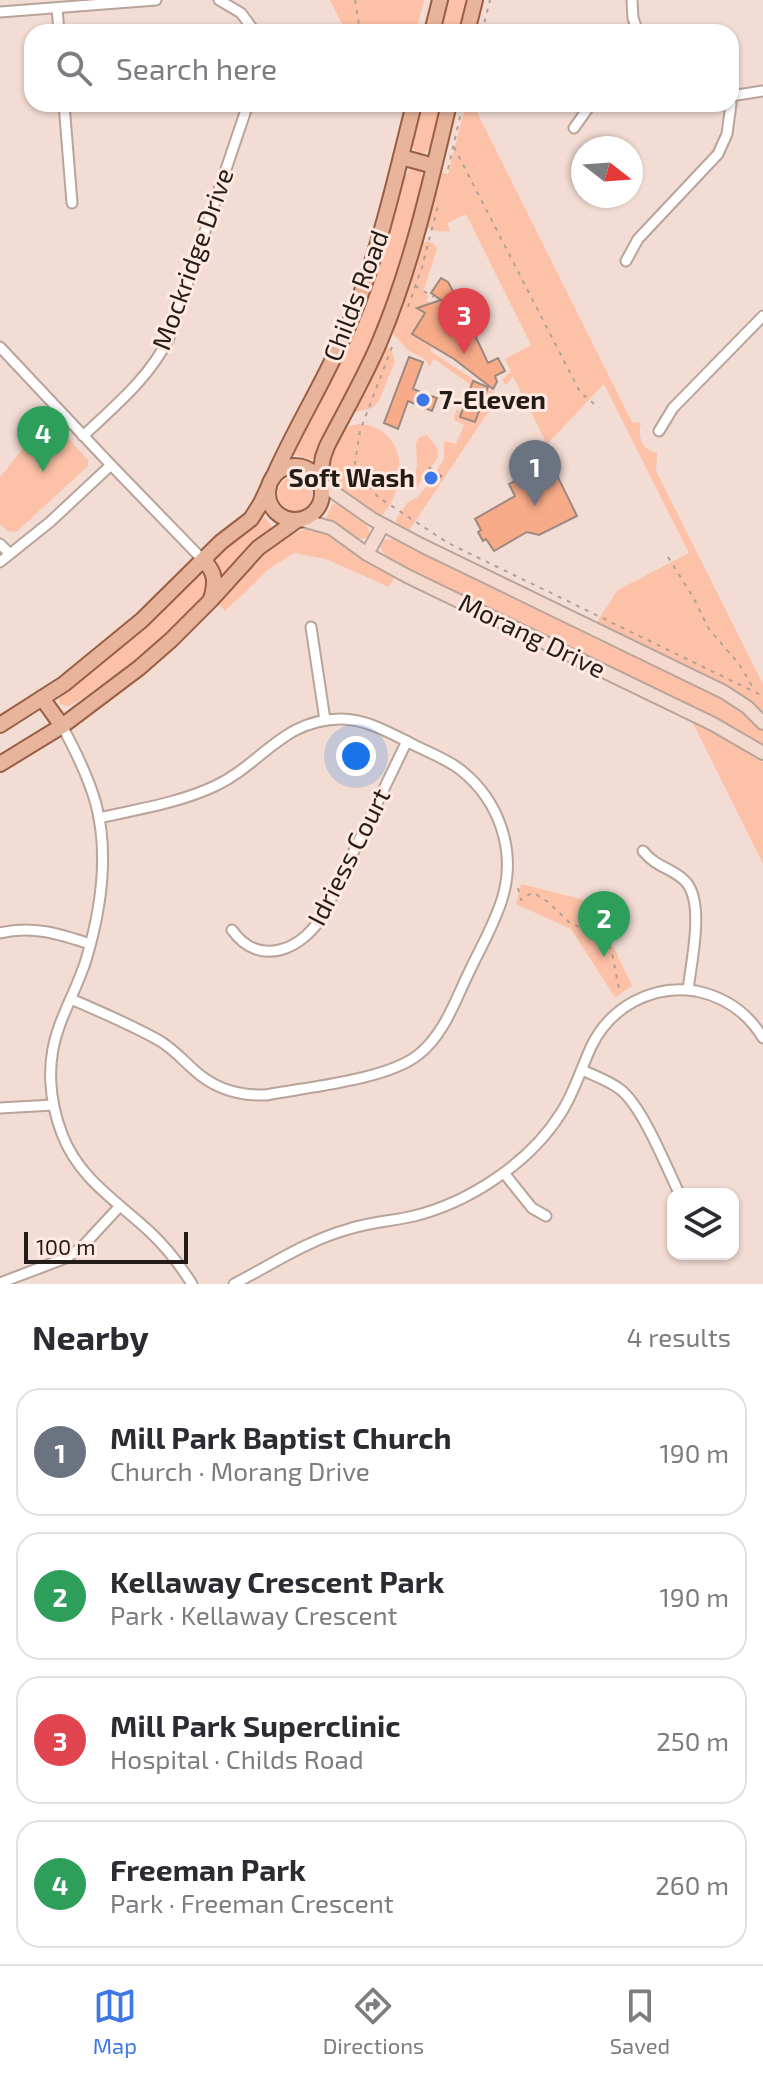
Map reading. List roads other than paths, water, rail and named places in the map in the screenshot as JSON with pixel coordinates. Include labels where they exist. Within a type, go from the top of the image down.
[{"type":"main road","points":[[434,24],[440,0]]},
{"type":"main road","points":[[469,24],[475,0]]},
{"type":"main road","name":"Childs Road","points":[[0,725],[96,659],[221,542],[251,519],[352,319],[375,255],[412,112]]},
{"type":"main road","name":"Childs Road","points":[[319,481],[327,446],[367,370],[396,300],[441,168],[448,112]]},
{"type":"main road","points":[[401,157],[441,168]]},
{"type":"main road","points":[[288,467],[306,468],[319,481],[322,489],[319,505],[309,517],[288,520],[270,503],[271,482],[279,471],[288,467]]},
{"type":"main road","name":"Morang Drive","points":[[319,481],[383,525],[712,685],[747,707],[763,723]]},
{"type":"main road","points":[[0,764],[58,728],[139,668],[211,600],[258,548],[299,520]]},
{"type":"main road","name":"Morang Drive","points":[[299,520],[331,528],[367,554],[420,583],[713,724],[763,753]]},
{"type":"main road","points":[[367,554],[383,525]]},
{"type":"main road","points":[[203,560],[215,577],[211,600]]},
{"type":"main road","points":[[39,700],[58,728]]},
{"type":"street","points":[[0,12],[156,0]]},
{"type":"street","points":[[219,0],[241,13],[249,24]]},
{"type":"street","points":[[632,0],[635,24]]},
{"type":"street","points":[[57,8],[58,24]]},
{"type":"street","points":[[739,95],[763,91]]},
{"type":"street","points":[[65,112],[72,203]]},
{"type":"street","name":"Mockridge Drive","points":[[83,436],[143,379],[165,346],[245,112]]},
{"type":"street","points":[[574,128],[585,112]]},
{"type":"street","points":[[626,261],[638,239],[718,154],[727,134],[730,112]]},
{"type":"street","points":[[659,431],[673,408],[763,316]]},
{"type":"street","points":[[0,347],[203,560]]},
{"type":"street","points":[[0,562],[50,522],[111,465]]},
{"type":"street","points":[[0,544],[10,554]]},
{"type":"street","points":[[311,627],[325,720]]},
{"type":"street","points":[[71,999],[153,1037],[206,1080],[231,1092],[266,1095],[380,1073],[418,1055],[430,1044],[445,1021],[498,912],[506,885],[508,864],[503,830],[488,799],[471,779],[454,765],[365,723],[340,719],[314,722],[292,730],[234,776],[204,791],[172,802],[99,818]]},
{"type":"street","points":[[58,728],[88,780],[99,818],[102,863],[101,887],[90,944],[54,1043],[50,1072],[53,1105],[63,1137],[80,1166],[96,1186],[151,1232],[181,1266],[192,1284]]},
{"type":"street","name":"Idriess Court","points":[[232,930],[247,946],[269,951],[290,948],[309,935],[324,913],[407,741]]},
{"type":"street","points":[[643,851],[655,863],[686,882],[695,898],[688,990]]},
{"type":"street","points":[[0,933],[32,929],[90,944]]},
{"type":"street","points":[[234,1284],[332,1234],[431,1211],[464,1198],[504,1173],[549,1130],[561,1113],[598,1034],[626,1005],[658,991],[688,990],[712,995],[744,1014],[763,1038]]},
{"type":"street","points":[[582,1070],[611,1083],[627,1097],[676,1188]]},
{"type":"street","points":[[0,1108],[53,1105]]},
{"type":"street","points":[[504,1173],[532,1208],[546,1216]]},
{"type":"street","points":[[0,1283],[66,1258],[82,1247],[119,1207]]},
{"type":"place","name":"Mill Park Superclinic","points":[[464,354]]},
{"type":"place","name":"7-Eleven","points":[[423,400]]},
{"type":"place","name":"Freeman Park","points":[[43,472]]},
{"type":"place","name":"Soft Wash","points":[[431,478]]},
{"type":"place","name":"Mill Park Baptist Church","points":[[535,506]]},
{"type":"place","name":"Kellaway Crescent Park","points":[[604,957]]}]
